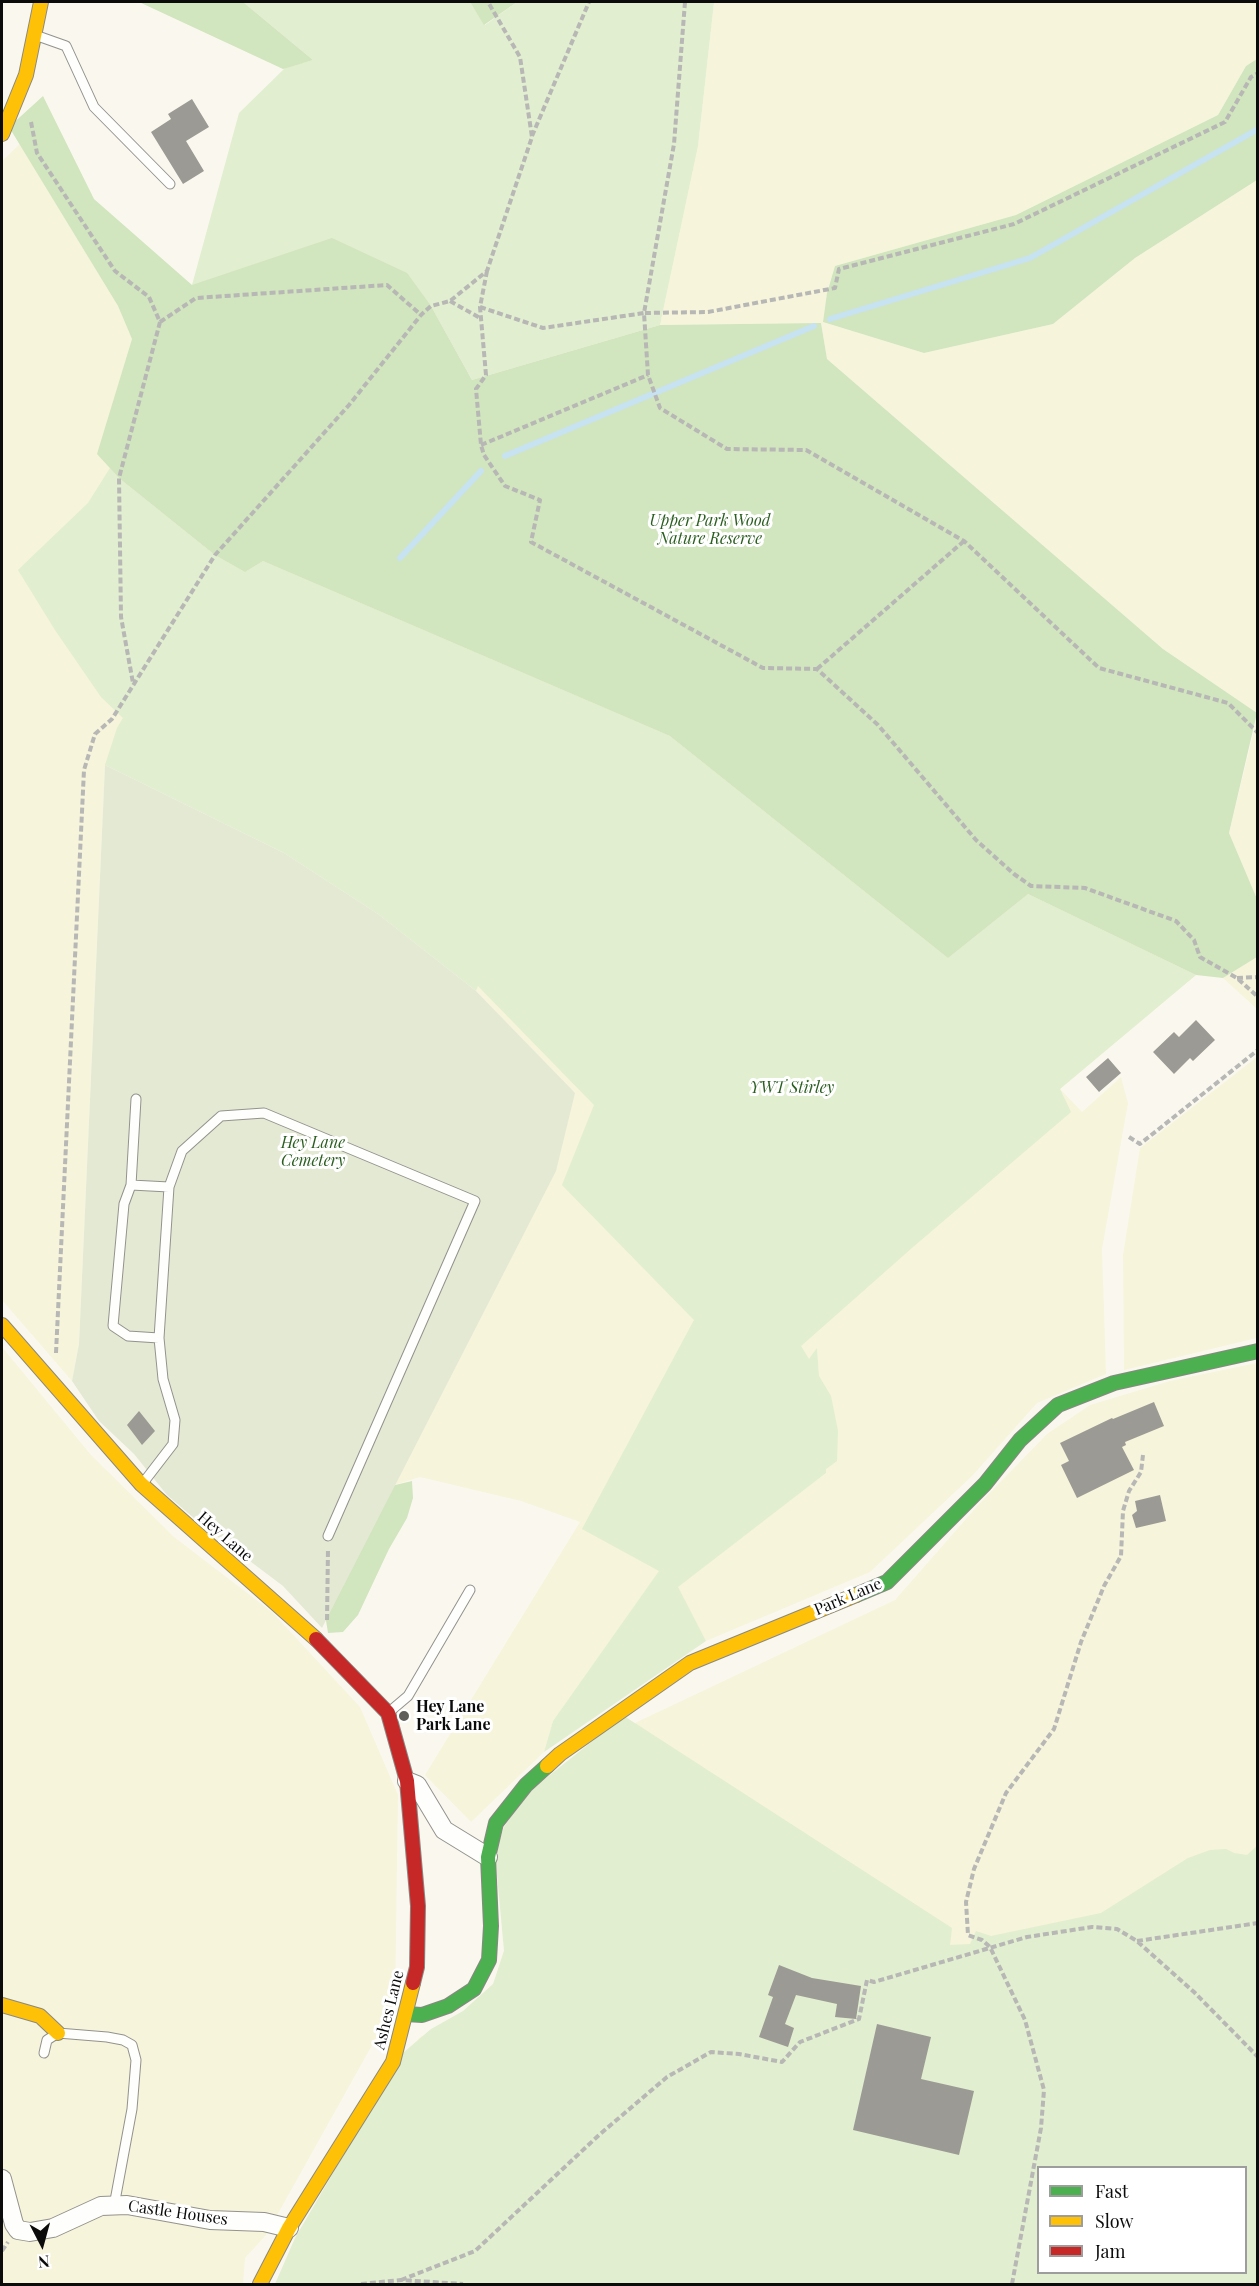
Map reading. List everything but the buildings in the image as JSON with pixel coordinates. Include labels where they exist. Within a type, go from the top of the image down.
[{"type":"street","points":[[2,134],[26,75],[41,2]]},
{"type":"street","name":"Hey Lane","points":[[2,1325],[141,1484],[317,1640],[388,1713],[407,1780]]},
{"type":"street","name":"Park Lane","points":[[406,2014],[422,2015],[448,2006],[474,1989],[489,1960],[491,1926],[488,1857],[496,1823],[525,1785],[560,1754],[690,1663],[887,1582],[985,1484],[1020,1440],[1058,1405],[1114,1383],[1257,1351]]},
{"type":"street","points":[[407,1780],[417,1785],[444,1830],[488,1857]]},
{"type":"street","name":"Ashes Lane","points":[[260,2284],[289,2228],[393,2061],[417,1967],[418,1906],[407,1780]]},
{"type":"street","points":[[2,2005],[40,2016],[58,2033]]},
{"type":"street","name":"Castle Houses","points":[[2,2179],[14,2224],[18,2230],[30,2232],[53,2228],[101,2206],[127,2205],[210,2220],[264,2222],[289,2228]]},
{"type":"lane","points":[[33,34],[66,46],[94,107],[170,184]]},
{"type":"lane","points":[[136,1099],[131,1185],[124,1204],[113,1326],[128,1336],[159,1338]]},
{"type":"lane","points":[[141,1484],[173,1444],[175,1420],[164,1379],[159,1338],[169,1187],[182,1151],[221,1116],[264,1113],[475,1201],[328,1536]]},
{"type":"lane","points":[[131,1185],[169,1187]]},
{"type":"lane","points":[[388,1713],[408,1696],[470,1590]]},
{"type":"lane","points":[[44,2053],[47,2040],[58,2033],[115,2039],[132,2045],[136,2060],[132,2109],[114,2206]]},
{"type":"path","points":[[488,2],[520,57],[532,137]]},
{"type":"path","points":[[589,2],[532,137],[487,271],[480,307],[486,375],[476,389],[481,445],[484,455],[505,486],[540,500],[531,542],[763,668],[817,669],[878,725],[976,840],[1030,886],[1085,888],[1176,921],[1194,940],[1200,957],[1237,978],[1257,997]]},
{"type":"path","points":[[685,2],[674,144],[644,313],[648,375],[660,408],[727,449],[806,450],[964,541],[1099,668],[1228,703],[1257,733]]},
{"type":"path","points":[[480,307],[543,328],[644,313],[708,312],[835,288],[839,268],[1014,224],[1225,122],[1251,76],[1257,72]]},
{"type":"path","points":[[15,101],[28,110],[37,153],[115,272],[149,297],[160,322],[119,478],[121,617],[134,684]]},
{"type":"path","points":[[41,1372],[56,1357],[84,770],[95,735],[111,719],[215,555],[349,405],[421,315],[431,306],[450,301],[487,271]]},
{"type":"path","points":[[160,322],[196,298],[387,285],[421,315]]},
{"type":"path","points":[[450,301],[481,319]]},
{"type":"path","points":[[481,445],[648,375]]},
{"type":"path","points":[[817,669],[964,541]]},
{"type":"path","points":[[1237,978],[1257,977]]},
{"type":"path","points":[[1129,1137],[1140,1144],[1257,1050]]},
{"type":"path","points":[[1012,2284],[1041,2128],[1044,2090],[1025,2020],[990,1947],[968,1935],[966,1902],[974,1869],[1006,1793],[1054,1729],[1081,1642],[1104,1586],[1121,1556],[1123,1511],[1129,1491],[1141,1472],[1143,1455]]},
{"type":"path","points":[[317,1640],[327,1626],[328,1536]]},
{"type":"path","points":[[1137,1941],[1257,1923]]},
{"type":"path","points":[[401,2280],[475,2252],[599,2135],[667,2077],[711,2052],[739,2054],[782,2062],[801,2042],[859,2019],[867,1980],[874,1982],[1027,1937],[1092,1927],[1117,1929],[1137,1941],[1194,1992],[1257,2057]]},
{"type":"path","points":[[361,2284],[401,2280],[463,2284]]},
{"type":"green space","points":[[139,2],[243,2],[313,60],[283,69]]},
{"type":"green space","points":[[243,2],[470,2],[485,25],[517,2],[714,2],[698,146],[660,325],[472,380],[431,306],[192,285],[239,113],[286,67],[313,60]]},
{"type":"green space","points":[[470,2],[517,2],[484,25]]},
{"type":"green space","points":[[714,2],[1257,2],[1257,59],[1246,66],[1218,115],[1016,215],[835,266],[828,288],[823,322],[924,353],[1053,324],[1135,258],[1257,180],[1257,713],[1163,649],[827,359],[821,323],[660,325],[698,146]]},
{"type":"green space","points":[[1257,59],[1257,180],[1135,258],[1053,324],[924,353],[823,322],[827,293],[835,266],[1016,215],[1218,115],[1246,66]]},
{"type":"green space","name":"Upper Park Wood Nature Reserve","points":[[43,96],[94,199],[192,285],[332,238],[407,273],[431,306],[472,380],[660,325],[821,323],[827,359],[1163,649],[1257,713],[1229,833],[1257,899],[1257,957],[1223,978],[1196,975],[1028,894],[948,958],[670,736],[263,561],[245,572],[215,555],[119,478],[97,454],[132,339],[118,306],[9,127]]},
{"type":"green space","points":[[20,144],[118,306],[132,339],[98,454],[119,478],[1028,894],[1196,975],[1060,1089],[1082,1112],[1121,1077],[1128,1103],[1102,1249],[1106,1374],[1037,1403],[973,1475],[870,1572],[706,1641],[677,1587],[826,1473],[817,1349],[553,1721],[544,1752],[471,1822],[425,1775],[580,1522],[521,1501],[420,1477],[391,1486],[575,1094],[476,991],[509,883],[105,765],[79,1344],[72,1381],[2,1300],[2,161]]},
{"type":"green space","name":"YWT Stirley","points":[[110,468],[119,478],[215,555],[245,572],[263,561],[670,736],[948,958],[1028,894],[1196,975],[1060,1089],[1071,1112],[801,1346],[809,1359],[817,1348],[819,1376],[831,1396],[838,1431],[837,1461],[826,1469],[826,1473],[678,1587],[706,1641],[544,1752],[553,1721],[659,1571],[582,1529],[694,1320],[562,1185],[594,1105],[478,986],[476,991],[378,914],[284,853],[105,765],[117,728],[123,718],[101,697],[55,630],[18,570],[88,503]]},
{"type":"green space","points":[[1256,722],[1258,723],[1257,899],[1229,833]]},
{"type":"green space","name":"Hey Lane Cemetery","points":[[105,765],[284,853],[378,914],[476,991],[575,1093],[556,1171],[322,1628],[283,1586],[202,1525],[167,1495],[134,1454],[99,1421],[72,1381],[79,1344]]},
{"type":"green space","points":[[1257,957],[1257,1009],[1223,978]]},
{"type":"green space","points":[[1257,1057],[1257,1338],[1124,1370],[1123,1255],[1140,1148]]},
{"type":"green space","points":[[2,1347],[91,1455],[174,1537],[272,1612],[360,1707],[398,1795],[395,2004],[266,2235],[245,2258],[243,2284],[2,2284]]},
{"type":"green space","points":[[1257,1363],[1257,2284],[284,2284],[419,2038],[460,2014],[494,1983],[567,1776],[637,1722],[895,1600],[980,1503],[1047,1434],[1090,1405],[1170,1381]]},
{"type":"green space","points":[[412,1481],[413,1498],[407,1518],[389,1549],[358,1615],[343,1632],[328,1633],[325,1614],[391,1486]]},
{"type":"green space","points":[[624,1716],[952,1928],[950,1945],[970,1944],[976,1931],[991,1936],[1101,1913],[1188,1858],[1210,1850],[1226,1849],[1247,1855],[1257,1846],[1257,2284],[275,2284],[295,2238],[404,2052],[431,2029],[463,2011],[493,1984],[504,1951],[495,1853],[504,1827],[526,1794]]},
{"type":"waterway","points":[[830,319],[1030,258],[1258,129]]},
{"type":"waterway","points":[[505,456],[814,326]]},
{"type":"waterway","points":[[400,558],[481,471]]},
{"type":"traffic: fast","points":[[856,1595],[887,1582],[985,1484],[1020,1440],[1058,1405],[1114,1383],[1258,1351]]},
{"type":"traffic: fast","points":[[406,2014],[422,2015],[448,2006],[474,1989],[489,1960],[491,1926],[488,1857],[496,1823],[526,1785],[547,1766]]},
{"type":"traffic: slow","points":[[2,134],[26,75],[41,2]]},
{"type":"traffic: slow","points":[[2,1325],[141,1484],[316,1639]]},
{"type":"traffic: slow","points":[[547,1766],[560,1754],[690,1663],[856,1595]]},
{"type":"traffic: slow","points":[[260,2284],[289,2228],[393,2062],[413,1983]]},
{"type":"traffic: slow","points":[[2,2005],[40,2016],[58,2033]]},
{"type":"traffic: jam","points":[[316,1639],[388,1713],[407,1781],[418,1906],[417,1967],[413,1983]]},
{"type":"place","name":"Hey Lane Park Lane","points":[[404,1716]]}]
